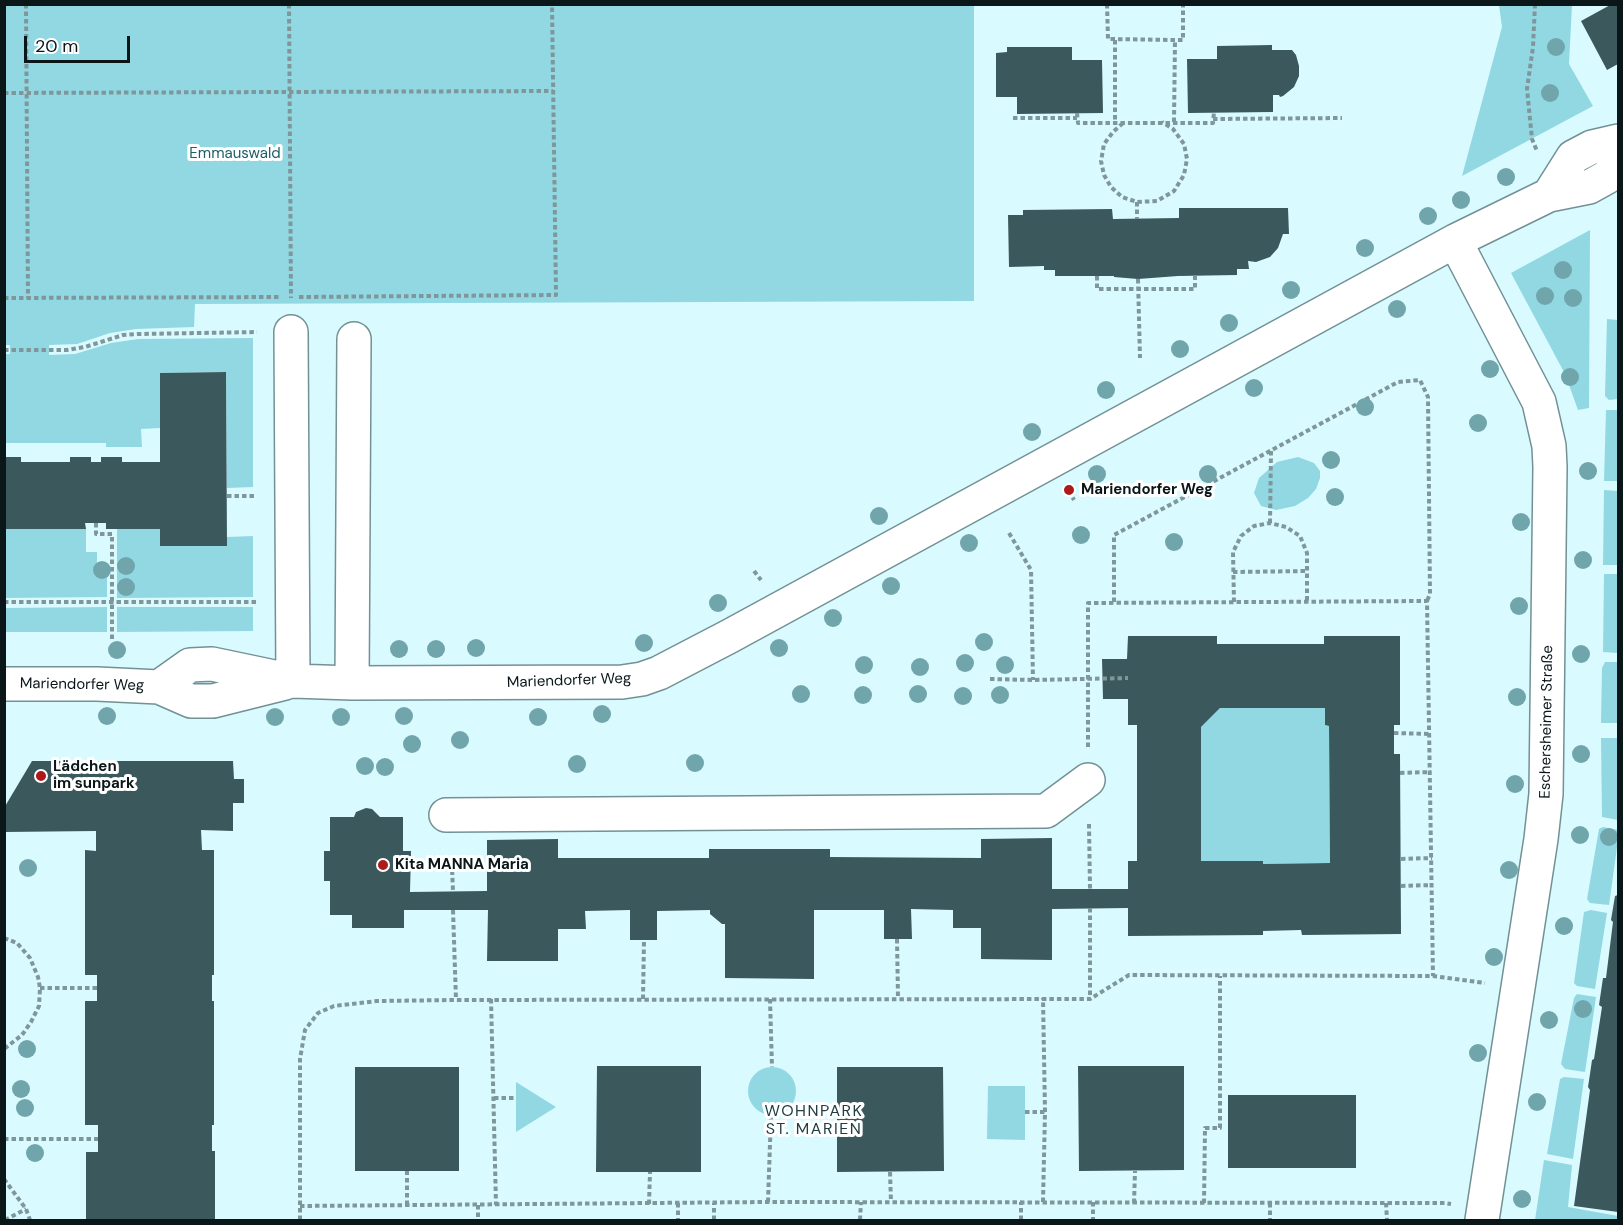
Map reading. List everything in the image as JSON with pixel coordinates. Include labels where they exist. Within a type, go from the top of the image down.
[{"type":"street","points":[[1549,195],[1573,158],[1592,147],[1618,141]]},
{"type":"street","name":"Mariendorfer Weg","points":[[4,684],[159,687],[190,664],[212,664],[292,681],[352,683],[622,682],[642,679],[703,651],[1455,241],[1549,195],[1589,187],[1607,177],[1618,163]]},
{"type":"street","name":"Eschersheimer Straße","points":[[1455,241],[1539,402],[1549,446],[1546,794],[1483,1215]]},
{"type":"street","points":[[291,332],[292,681]]},
{"type":"street","points":[[352,683],[354,339]]},
{"type":"street","points":[[446,815],[1046,811],[1088,780]]},
{"type":"path","points":[[26,4],[28,298]]},
{"type":"path","points":[[289,4],[291,297]]},
{"type":"path","points":[[552,4],[556,295]]},
{"type":"path","points":[[1107,4],[1108,39],[1115,40],[1184,39],[1183,4]]},
{"type":"path","points":[[1535,4],[1533,47],[1527,89],[1532,139],[1541,161],[1549,195]]},
{"type":"path","points":[[1115,40],[1115,123]]},
{"type":"path","points":[[1174,122],[1175,40]]},
{"type":"path","points":[[4,93],[553,91]]},
{"type":"path","points":[[1013,118],[1077,116],[1077,123],[1214,123],[1214,112]]},
{"type":"path","points":[[1213,119],[1342,118]]},
{"type":"path","points":[[1123,123],[1104,144],[1101,161],[1110,187],[1122,197],[1137,202],[1157,201],[1174,191],[1184,175],[1186,159],[1184,144],[1173,129],[1162,122]]},
{"type":"path","points":[[1137,202],[1137,219]]},
{"type":"path","points":[[1097,276],[1097,289],[1138,290],[1195,289],[1195,275]]},
{"type":"path","points":[[1138,279],[1140,357]]},
{"type":"path","points":[[4,350],[67,350],[123,335],[137,334],[291,332]]},
{"type":"path","points":[[1114,602],[1114,535],[1398,382],[1420,381],[1428,397],[1430,594],[1427,601],[1433,976]]},
{"type":"path","points":[[1270,523],[1271,451]]},
{"type":"path","points":[[1069,490],[1074,500]]},
{"type":"path","points":[[226,496],[257,496]]},
{"type":"path","points":[[96,523],[96,534],[112,534],[112,640]]},
{"type":"path","points":[[1234,602],[1233,552],[1241,536],[1254,526],[1270,523],[1286,527],[1300,536],[1307,553],[1307,602]]},
{"type":"path","points":[[1009,533],[1031,570],[1033,680]]},
{"type":"path","points":[[754,571],[761,581]]},
{"type":"path","points":[[1233,572],[1307,571]]},
{"type":"path","points":[[1090,889],[1088,603],[1427,601]]},
{"type":"path","points":[[4,602],[292,602]]},
{"type":"path","points":[[990,679],[1128,678]]},
{"type":"path","points":[[1394,734],[1430,734]]},
{"type":"path","points":[[1400,773],[1431,772]]},
{"type":"path","points":[[446,857],[452,868],[453,891]]},
{"type":"path","points":[[1401,859],[1432,858]]},
{"type":"path","points":[[1401,886],[1432,885]]},
{"type":"path","points":[[1090,908],[1090,999]]},
{"type":"path","points":[[453,910],[456,1000]]},
{"type":"path","points":[[4,938],[17,943],[30,958],[38,976],[40,988],[39,1006],[31,1022],[22,1035],[4,1049]]},
{"type":"path","points":[[897,939],[898,998]]},
{"type":"path","points":[[643,999],[644,940]]},
{"type":"path","points":[[300,1221],[300,1059],[305,1030],[318,1013],[334,1006],[377,1001],[491,999],[1090,999],[1129,975],[1433,976],[1518,990]]},
{"type":"path","points":[[1204,1203],[1205,1128],[1220,1128],[1220,975]]},
{"type":"path","points":[[40,988],[97,988]]},
{"type":"path","points":[[1043,998],[1045,1112],[1043,1202]]},
{"type":"path","points":[[491,999],[496,1205]]},
{"type":"path","points":[[770,999],[772,1067]]},
{"type":"path","points":[[494,1098],[516,1098]]},
{"type":"path","points":[[1025,1112],[1045,1112]]},
{"type":"path","points":[[768,1202],[771,1114]]},
{"type":"path","points":[[4,1139],[98,1139]]},
{"type":"path","points":[[407,1171],[407,1205]]},
{"type":"path","points":[[1134,1203],[1135,1171]]},
{"type":"path","points":[[649,1204],[650,1172]]},
{"type":"path","points":[[890,1172],[891,1202]]},
{"type":"path","points":[[4,1179],[26,1209],[30,1221]]},
{"type":"path","points":[[300,1206],[768,1202],[1445,1203],[1483,1215]]},
{"type":"path","points":[[860,1221],[861,1202]]},
{"type":"path","points":[[1021,1221],[1022,1202]]},
{"type":"path","points":[[1093,1202],[1093,1221]]},
{"type":"path","points":[[678,1203],[678,1221]]},
{"type":"path","points":[[714,1203],[714,1221]]},
{"type":"path","points":[[1270,1203],[1270,1221]]},
{"type":"path","points":[[1386,1203],[1387,1221]]},
{"type":"path","points":[[478,1205],[478,1221]]},
{"type":"path","points":[[5,1221],[26,1209]]},
{"type":"green space","name":"Emmauswald","points":[[5,5],[974,5],[974,301],[195,304],[194,327],[136,329],[110,333],[77,344],[49,345],[49,355],[75,354],[111,343],[138,339],[253,338],[253,487],[227,488],[226,372],[160,373],[160,428],[141,429],[142,447],[106,447],[106,443],[5,443],[5,354],[10,354],[10,345],[5,345]]},
{"type":"green space","points":[[1499,5],[1572,5],[1569,64],[1593,106],[1462,176],[1502,27]]},
{"type":"green space","points":[[1590,230],[1589,408],[1578,410],[1565,374],[1511,273]]},
{"type":"green space","points":[[1607,319],[1618,320],[1618,399],[1609,400],[1605,396]]},
{"type":"green space","points":[[1606,410],[1618,410],[1618,481],[1604,481]]},
{"type":"green space","points":[[1298,457],[1314,463],[1320,471],[1316,489],[1308,498],[1295,506],[1276,510],[1261,506],[1254,493],[1259,478],[1277,462]]},
{"type":"green space","points":[[1604,490],[1618,491],[1618,565],[1603,565]]},
{"type":"green space","points":[[5,529],[86,529],[86,552],[97,552],[97,568],[107,568],[107,597],[5,598]]},
{"type":"green space","points":[[117,529],[160,529],[160,546],[253,536],[253,597],[117,598]]},
{"type":"green space","points":[[1604,574],[1618,574],[1618,653],[1603,652]]},
{"type":"green space","points":[[107,607],[107,632],[5,632],[5,608]]},
{"type":"green space","points":[[117,607],[253,607],[253,631],[117,632]]},
{"type":"green space","points":[[1605,662],[1618,662],[1618,723],[1601,723],[1602,668]]},
{"type":"green space","points":[[1220,708],[1325,708],[1325,725],[1329,726],[1330,863],[1263,864],[1262,861],[1201,861],[1201,727]]},
{"type":"green space","points":[[1601,738],[1618,738],[1618,820],[1602,817]]},
{"type":"green space","points":[[1603,827],[1618,830],[1609,905],[1590,903],[1587,899],[1599,829]]},
{"type":"green space","points":[[1591,910],[1607,913],[1595,989],[1577,986],[1574,983],[1584,912]]},
{"type":"green space","points":[[1577,994],[1596,997],[1585,1072],[1565,1069],[1561,1064],[1574,998]]},
{"type":"green space","points":[[772,1067],[789,1074],[796,1091],[789,1108],[772,1115],[755,1108],[748,1091],[755,1074]]},
{"type":"green space","points":[[1564,1077],[1584,1079],[1573,1159],[1547,1154],[1560,1079]]},
{"type":"green space","points":[[516,1082],[556,1107],[516,1132]]},
{"type":"green space","points":[[988,1086],[1025,1086],[1025,1140],[987,1139]]},
{"type":"green space","points":[[1544,1160],[1572,1165],[1568,1207],[1618,1216],[1618,1220],[1535,1220]]},
{"type":"building","points":[[1612,4],[1618,4],[1618,64],[1607,70],[1581,21]]},
{"type":"building","points":[[1272,45],[1272,50],[1292,50],[1299,66],[1299,76],[1294,87],[1283,96],[1273,95],[1273,112],[1188,113],[1187,59],[1217,59],[1217,46]]},
{"type":"building","points":[[1007,47],[1072,47],[1072,60],[1102,60],[1103,113],[1017,114],[1017,97],[996,97],[996,53],[1007,52]]},
{"type":"building","points":[[1179,208],[1288,208],[1289,234],[1283,234],[1278,248],[1270,257],[1256,262],[1248,261],[1249,269],[1237,269],[1237,275],[1138,279],[1114,276],[1055,276],[1055,270],[1044,270],[1044,266],[1009,267],[1008,215],[1023,215],[1023,210],[1112,209],[1113,219],[1179,218]]},
{"type":"building","points":[[226,372],[227,546],[160,546],[160,529],[106,529],[106,523],[85,523],[86,529],[5,529],[4,457],[21,457],[21,462],[70,462],[70,457],[91,457],[91,462],[101,462],[101,457],[122,457],[122,462],[160,462],[160,373]]},
{"type":"building","points":[[1128,636],[1217,636],[1217,644],[1324,644],[1324,636],[1400,636],[1400,725],[1394,725],[1394,754],[1400,754],[1401,934],[1302,935],[1301,930],[1263,931],[1263,935],[1128,936],[1128,908],[1052,909],[1052,960],[981,959],[981,928],[953,928],[953,910],[911,909],[912,939],[884,939],[884,910],[814,910],[814,979],[725,978],[725,924],[710,914],[710,910],[657,911],[657,940],[630,940],[630,910],[585,911],[586,929],[558,929],[558,961],[487,961],[488,910],[404,910],[404,928],[352,928],[352,915],[330,915],[330,881],[324,881],[324,851],[330,851],[330,817],[354,817],[356,812],[366,808],[372,809],[380,817],[403,817],[403,851],[411,851],[410,892],[487,891],[487,840],[558,839],[558,858],[709,858],[709,849],[830,849],[830,857],[981,858],[981,839],[1052,838],[1052,889],[1128,889],[1128,861],[1137,861],[1137,725],[1128,725],[1128,699],[1103,699],[1102,659],[1127,659]],"holes":[[[1220,708],[1325,708],[1325,725],[1329,726],[1330,863],[1263,864],[1263,861],[1201,861],[1201,727]]]},
{"type":"building","points":[[32,761],[233,761],[234,779],[244,779],[244,803],[233,803],[233,831],[201,830],[202,850],[214,850],[212,1001],[214,1001],[214,1125],[212,1125],[212,1151],[215,1151],[215,1220],[86,1220],[86,1152],[98,1152],[98,1125],[85,1125],[85,1001],[97,1001],[97,975],[85,975],[85,850],[96,851],[96,831],[4,832],[4,808]]},
{"type":"building","points":[[1618,895],[1618,1212],[1574,1206],[1590,1090],[1588,1087],[1602,1007],[1599,1005],[1603,978],[1606,978],[1613,922],[1611,920],[1615,896]]},
{"type":"building","points":[[597,1066],[701,1066],[701,1172],[596,1172]]},
{"type":"building","points":[[1078,1066],[1184,1066],[1184,1170],[1079,1171]]},
{"type":"building","points":[[355,1067],[459,1067],[459,1171],[355,1171]]},
{"type":"building","points":[[837,1067],[943,1067],[944,1171],[837,1172]]},
{"type":"building","points":[[1228,1095],[1356,1095],[1356,1168],[1228,1168]]},
{"type":"place","name":"Mariendorfer Weg","points":[[1069,490]]},
{"type":"place","name":"Lädchen im sunpark","points":[[41,776]]},
{"type":"place","name":"Kita MANNA Maria","points":[[383,865]]},
{"type":"district","name":"WOHNPARK ST. MARIEN","points":[[814,1121]]}]
